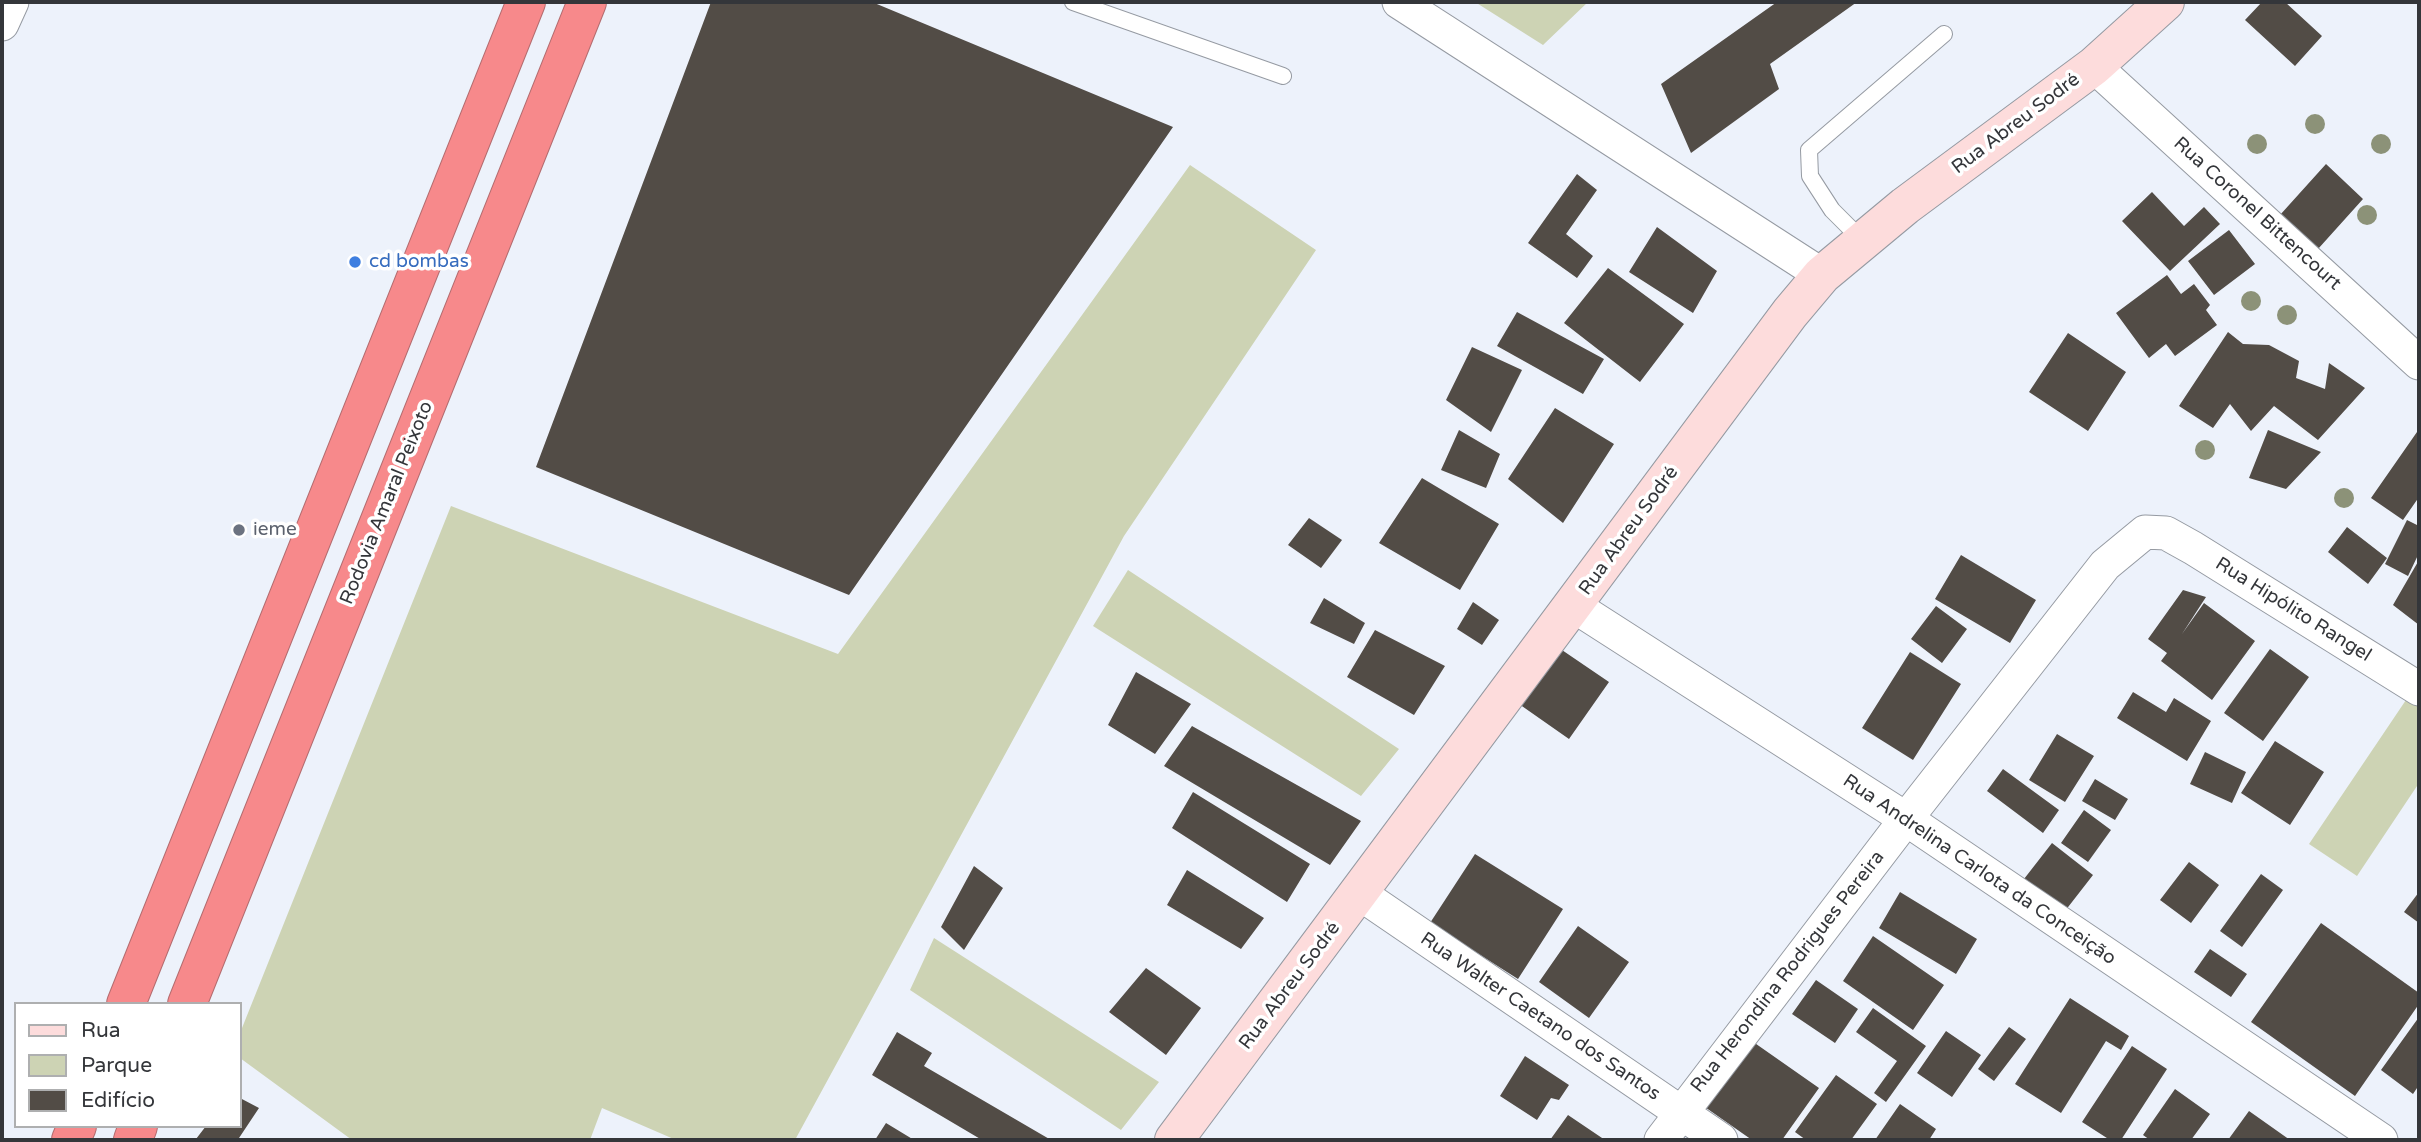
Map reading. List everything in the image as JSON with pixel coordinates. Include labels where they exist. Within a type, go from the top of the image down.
[{"type":"highway","points":[[127,1002],[526,2]]},
{"type":"highway","name":"Rodovia Amaral Peixoto","points":[[188,1002],[587,2]]},
{"type":"main road","name":"Rua Abreu Sodré","points":[[1174,1140],[1790,313],[1822,275],[2094,66],[2165,2]]},
{"type":"street","points":[[2,23],[12,2]]},
{"type":"street","points":[[1399,2],[1822,275]]},
{"type":"street","name":"Rua Coronel Bittencourt","points":[[2094,66],[2419,363]]},
{"type":"street","name":"Rua Herondina Rodrigues Pereira","points":[[1661,1140],[1906,819],[2105,565],[2146,532],[2166,533]]},
{"type":"street","name":"Rua Hipólito Rangel","points":[[2166,533],[2419,689]]},
{"type":"street","name":"Rua Andrelina Carlota da Conceição","points":[[1574,606],[1906,819],[2381,1140]]},
{"type":"street","name":"Rua Walter Caetano dos Santos","points":[[1359,893],[1721,1140]]},
{"type":"lane","points":[[1073,2],[1283,76]]},
{"type":"lane","points":[[1863,241],[1832,210],[1810,176],[1809,150],[1944,34]]},
{"type":"green space","points":[[1475,2],[1588,2],[1543,45]]},
{"type":"green space","points":[[1190,165],[1316,250],[1124,536],[795,1140],[676,1140],[602,1108],[590,1140],[352,1140],[242,1059],[242,1028],[451,506],[838,654]]},
{"type":"green space","points":[[1128,570],[1399,749],[1361,796],[1093,626]]},
{"type":"green space","points":[[2408,697],[2419,705],[2419,783],[2357,876],[2309,844]]},
{"type":"green space","points":[[934,938],[1159,1082],[1121,1130],[910,990]]},
{"type":"building","points":[[711,2],[872,2],[1173,127],[849,595],[536,467]]},
{"type":"building","points":[[1777,2],[1857,2],[1770,64],[1779,89],[1691,153],[1661,84]]},
{"type":"building","points":[[2262,2],[2285,2],[2322,36],[2295,66],[2245,20]]},
{"type":"building","points":[[2326,164],[2363,199],[2318,249],[2280,215]]},
{"type":"building","points":[[1577,174],[1597,190],[1566,234],[1593,256],[1577,278],[1528,243]]},
{"type":"building","points":[[2152,192],[2184,226],[2204,207],[2220,224],[2170,271],[2122,221]]},
{"type":"building","points":[[1657,227],[1717,271],[1693,313],[1629,272]]},
{"type":"building","points":[[2229,230],[2255,264],[2214,295],[2188,261]]},
{"type":"building","points":[[1608,268],[1684,324],[1640,382],[1564,323]]},
{"type":"building","points":[[2167,275],[2181,294],[2194,284],[2210,305],[2206,310],[2217,325],[2175,356],[2166,344],[2149,358],[2116,313]]},
{"type":"building","points":[[1517,312],[1604,359],[1583,394],[1497,346]]},
{"type":"building","points":[[2228,332],[2243,344],[2269,345],[2299,361],[2296,378],[2325,389],[2329,363],[2365,388],[2318,440],[2274,406],[2251,431],[2230,404],[2213,428],[2179,406]]},
{"type":"building","points":[[2068,333],[2126,372],[2088,431],[2029,392]]},
{"type":"building","points":[[1472,347],[1522,370],[1491,432],[1446,400]]},
{"type":"building","points":[[1555,408],[1614,444],[1563,523],[1508,479]]},
{"type":"building","points":[[1459,430],[1500,454],[1486,488],[1441,470]]},
{"type":"building","points":[[2268,430],[2321,452],[2286,489],[2249,478]]},
{"type":"building","points":[[2417,432],[2419,497],[2403,520],[2371,498]]},
{"type":"building","points":[[1422,478],[1499,524],[1460,590],[1379,543]]},
{"type":"building","points":[[1309,518],[1342,540],[1321,568],[1288,545]]},
{"type":"building","points":[[2407,520],[2419,526],[2419,553],[2408,576],[2385,564]]},
{"type":"building","points":[[2347,527],[2387,558],[2368,584],[2328,552]]},
{"type":"building","points":[[1961,555],[2036,600],[2010,643],[1935,599]]},
{"type":"building","points":[[2419,560],[2419,625],[2393,605]]},
{"type":"building","points":[[2183,590],[2206,597],[2182,634],[2204,603],[2255,641],[2212,700],[2161,661],[2167,653],[2148,639]]},
{"type":"building","points":[[1324,598],[1365,623],[1354,644],[1310,623]]},
{"type":"building","points":[[1473,602],[1499,620],[1482,645],[1457,629]]},
{"type":"building","points":[[1936,606],[1967,629],[1942,663],[1911,639]]},
{"type":"building","points":[[1375,630],[1445,666],[1414,715],[1347,677]]},
{"type":"building","points":[[1559,648],[1609,682],[1569,739],[1519,704]]},
{"type":"building","points":[[2270,649],[2309,677],[2263,741],[2224,713]]},
{"type":"building","points":[[1910,652],[1961,684],[1913,760],[1862,728]]},
{"type":"building","points":[[1136,672],[1191,704],[1155,754],[1108,725]]},
{"type":"building","points":[[2133,692],[2166,712],[2174,698],[2211,721],[2187,761],[2117,718]]},
{"type":"building","points":[[1192,726],[1361,821],[1330,865],[1164,766]]},
{"type":"building","points":[[2057,734],[2094,756],[2065,802],[2029,780]]},
{"type":"building","points":[[2275,741],[2324,772],[2290,825],[2241,793]]},
{"type":"building","points":[[2205,752],[2246,772],[2232,803],[2190,784]]},
{"type":"building","points":[[2003,769],[2059,810],[2043,833],[1987,791]]},
{"type":"building","points":[[2095,779],[2128,799],[2115,820],[2082,801]]},
{"type":"building","points":[[1193,792],[1310,864],[1287,902],[1172,828]]},
{"type":"building","points":[[2084,810],[2111,830],[2088,862],[2061,843]]},
{"type":"building","points":[[2052,843],[2093,875],[2065,911],[2024,879]]},
{"type":"building","points":[[1475,854],[1563,909],[1518,979],[1430,923]]},
{"type":"building","points":[[2189,862],[2219,885],[2191,923],[2160,900]]},
{"type":"building","points":[[974,866],[1003,888],[964,950],[941,927]]},
{"type":"building","points":[[1187,870],[1264,918],[1241,949],[1167,905]]},
{"type":"building","points":[[2261,874],[2283,890],[2242,947],[2220,931]]},
{"type":"building","points":[[1900,892],[1977,939],[1956,974],[1879,928]]},
{"type":"building","points":[[2419,892],[2419,923],[2404,912]]},
{"type":"building","points":[[2321,923],[2419,993],[2419,1004],[2355,1096],[2251,1022]]},
{"type":"building","points":[[1578,926],[1629,962],[1589,1018],[1539,982]]},
{"type":"building","points":[[1873,936],[1944,985],[1913,1030],[1843,981]]},
{"type":"building","points":[[2210,949],[2247,974],[2231,997],[2194,972]]},
{"type":"building","points":[[1146,968],[1201,1008],[1166,1055],[1109,1012]]},
{"type":"building","points":[[1816,980],[1858,1009],[1835,1043],[1792,1014]]},
{"type":"building","points":[[2070,998],[2129,1036],[2121,1050],[2106,1041],[2061,1113],[2015,1084]]},
{"type":"building","points":[[1873,1008],[1926,1046],[1886,1102],[1874,1093],[1897,1061],[1856,1032]]},
{"type":"building","points":[[2419,1017],[2419,1085],[2413,1094],[2381,1070]]},
{"type":"building","points":[[2009,1027],[2026,1039],[1994,1081],[1978,1069]]},
{"type":"building","points":[[1946,1031],[1981,1055],[1952,1097],[1917,1073]]},
{"type":"building","points":[[897,1032],[932,1053],[924,1066],[1051,1140],[982,1140],[872,1075]]},
{"type":"building","points":[[1749,1039],[1819,1088],[1782,1140],[1752,1140],[1702,1105]]},
{"type":"building","points":[[2132,1046],[2167,1069],[2121,1140],[2110,1140],[2082,1122]]},
{"type":"building","points":[[1525,1056],[1569,1085],[1559,1100],[1551,1098],[1537,1120],[1500,1096]]},
{"type":"building","points":[[1836,1075],[1877,1104],[1851,1140],[1806,1140],[1795,1132]]},
{"type":"building","points":[[2175,1089],[2210,1114],[2191,1140],[2150,1140],[2143,1135]]},
{"type":"building","points":[[242,1099],[259,1108],[239,1138],[242,1140],[196,1139],[204,1128],[242,1128]]},
{"type":"building","points":[[1900,1104],[1936,1129],[1929,1140],[1875,1140]]},
{"type":"building","points":[[2249,1111],[2290,1140],[2228,1140]]},
{"type":"building","points":[[1568,1115],[1605,1140],[1550,1140]]},
{"type":"building","points":[[886,1123],[914,1140],[875,1140]]},
{"type":"place","name":"cd bombas","points":[[355,262]]},
{"type":"place","name":"ieme","points":[[239,530]]}]
